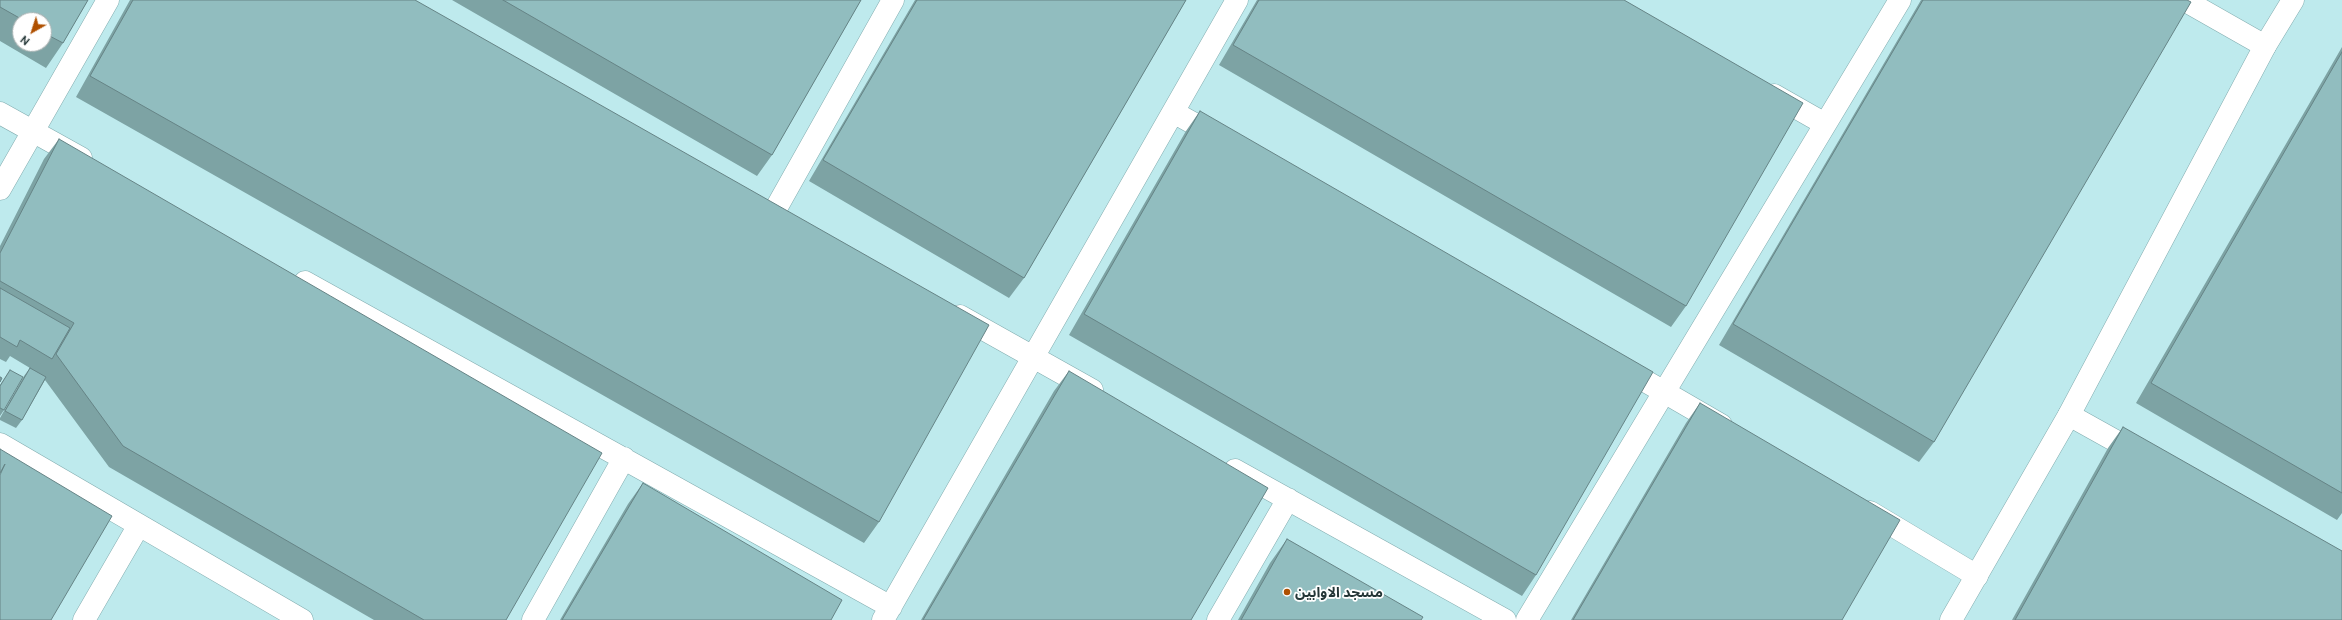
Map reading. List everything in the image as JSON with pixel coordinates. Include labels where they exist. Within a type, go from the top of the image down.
[{"type":"street","points":[[0,189],[108,0]]},
{"type":"street","points":[[774,212],[893,0]]},
{"type":"street","points":[[290,274],[624,458],[887,613],[1237,0]]},
{"type":"street","points":[[1527,620],[1900,0]]},
{"type":"street","points":[[2184,0],[2265,46]]},
{"type":"street","points":[[1951,620],[2068,415],[2265,46],[2293,0]]},
{"type":"street","points":[[1758,85],[1825,124]]},
{"type":"street","points":[[1173,112],[1235,147]]},
{"type":"street","points":[[0,113],[96,166]]},
{"type":"street","points":[[754,201],[795,224]]},
{"type":"street","points":[[945,307],[1109,399]]},
{"type":"street","points":[[1602,356],[1739,435]]},
{"type":"street","points":[[2068,415],[2157,464]]},
{"type":"street","points":[[0,444],[302,620]]},
{"type":"street","points":[[533,620],[624,458]]},
{"type":"street","points":[[1219,460],[1505,620]]},
{"type":"street","points":[[1218,620],[1288,499]]},
{"type":"street","points":[[1855,503],[1977,576]]},
{"type":"street","points":[[84,620],[139,525]]},
{"type":"building","points":[[0,0],[88,0],[63,43],[52,37],[52,12],[12,12],[12,14],[0,7]]},
{"type":"building","points":[[133,0],[415,0],[989,325],[879,522],[90,76]]},
{"type":"building","points":[[503,0],[861,0],[772,155]]},
{"type":"building","points":[[917,0],[1186,0],[1024,278],[823,160]]},
{"type":"building","points":[[1259,0],[1624,0],[1803,103],[1686,306],[1233,45]]},
{"type":"building","points":[[1923,0],[2187,0],[2191,2],[1934,442],[1733,324]]},
{"type":"building","points":[[2342,52],[2342,493],[2151,383]]},
{"type":"building","points":[[1200,111],[1653,372],[1536,575],[1084,314]]},
{"type":"building","points":[[59,139],[602,453],[506,620],[424,620],[123,446],[56,354],[74,323],[0,281],[0,253]]},
{"type":"building","points":[[0,288],[70,328],[52,359],[20,340],[17,347],[0,337]]},
{"type":"building","points":[[30,368],[46,377],[22,420],[5,411]]},
{"type":"building","points":[[10,370],[23,377],[4,410],[0,408],[0,386]]},
{"type":"building","points":[[1069,371],[1268,488],[1191,620],[923,620]]},
{"type":"building","points":[[1700,403],[1900,520],[1842,620],[1573,620]]},
{"type":"building","points":[[2123,427],[2342,551],[2342,620],[2015,620]]},
{"type":"building","points":[[0,449],[112,516],[51,620],[0,620],[0,475],[5,464],[0,473]]},
{"type":"building","points":[[643,483],[842,600],[831,620],[562,620]]},
{"type":"building","points":[[1287,539],[1423,617],[1421,620],[1241,620]]},
{"type":"place","name":"مسجد الاوابين","points":[[1287,592]]}]
